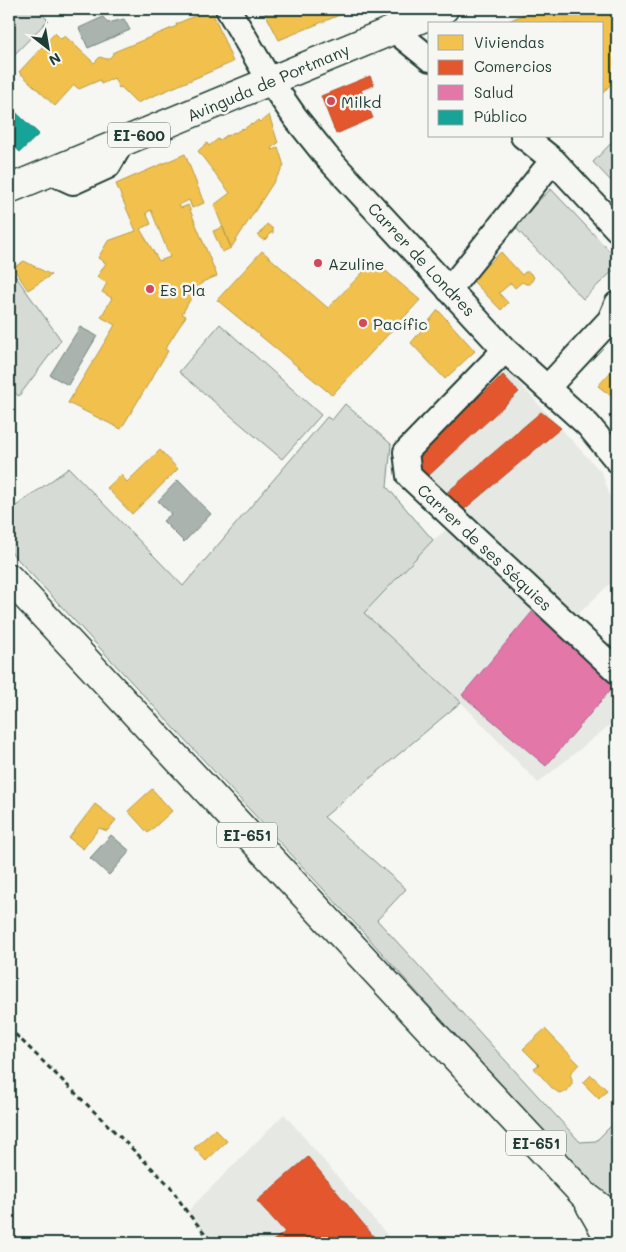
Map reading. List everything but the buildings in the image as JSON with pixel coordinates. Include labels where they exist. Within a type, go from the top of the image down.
[{"type":"main road","name":"Avinguda de Portmany","points":[[9,189],[444,9]]},
{"type":"main road","name":"EI-651","points":[[9,578],[584,1196],[617,1220]]},
{"type":"main road","name":"EI-651","points":[[584,1196],[612,1243]]},
{"type":"street","name":"Carrer de Londres","points":[[228,9],[270,81],[295,117],[327,157],[505,350],[588,425],[617,460]]},
{"type":"street","points":[[394,30],[428,57]]},
{"type":"street","points":[[526,138],[553,160],[617,229]]},
{"type":"street","points":[[449,290],[553,160]]},
{"type":"street","points":[[547,388],[610,320],[617,304]]},
{"type":"street","name":"Carrer de ses Séquies","points":[[505,350],[406,452],[409,476],[617,671]]},
{"type":"street","name":"Carrer de Londres","points":[[588,425],[617,439]]},
{"type":"path","points":[[9,1028],[170,1186],[187,1212],[213,1243]]},
{"type":"shaded area","points":[[9,9],[37,9],[48,20],[9,60]]},
{"type":"shaded area","points":[[103,17],[108,23],[124,19],[130,30],[88,48],[79,28]]},
{"type":"shaded area","points":[[617,137],[617,176],[612,182],[593,162]]},
{"type":"shaded area","points":[[551,189],[617,259],[617,267],[583,299],[513,225]]},
{"type":"shaded area","points":[[9,267],[61,340],[19,396],[9,389]]},
{"type":"shaded area","points":[[220,324],[321,415],[282,459],[179,372]]},
{"type":"shaded area","points":[[80,327],[97,336],[68,385],[50,375]]},
{"type":"shaded area","points":[[506,369],[602,473],[612,502],[617,508],[617,577],[575,617],[617,656],[617,719],[538,783],[461,702],[364,613],[433,540],[445,531],[449,523],[415,456]]},
{"type":"shaded area","points":[[345,404],[391,444],[387,487],[433,540],[364,613],[461,702],[324,817],[406,889],[377,920],[580,1142],[596,1141],[617,1120],[617,1207],[497,1082],[364,933],[9,550],[9,511],[69,468],[183,586],[327,417],[332,420]]},
{"type":"shaded area","points":[[178,480],[211,514],[184,542],[163,521],[171,514],[158,501]]},
{"type":"shaded area","points":[[111,835],[130,851],[109,875],[90,858]]},
{"type":"shaded area","points":[[284,1114],[394,1243],[213,1243],[187,1212]]},
{"type":"place","name":"Milkd","points":[[331,101]]},
{"type":"place","name":"Azuline","points":[[318,263]]},
{"type":"place","name":"Es Pla","points":[[150,289]]},
{"type":"place","name":"Pacífic","points":[[363,323]]}]
